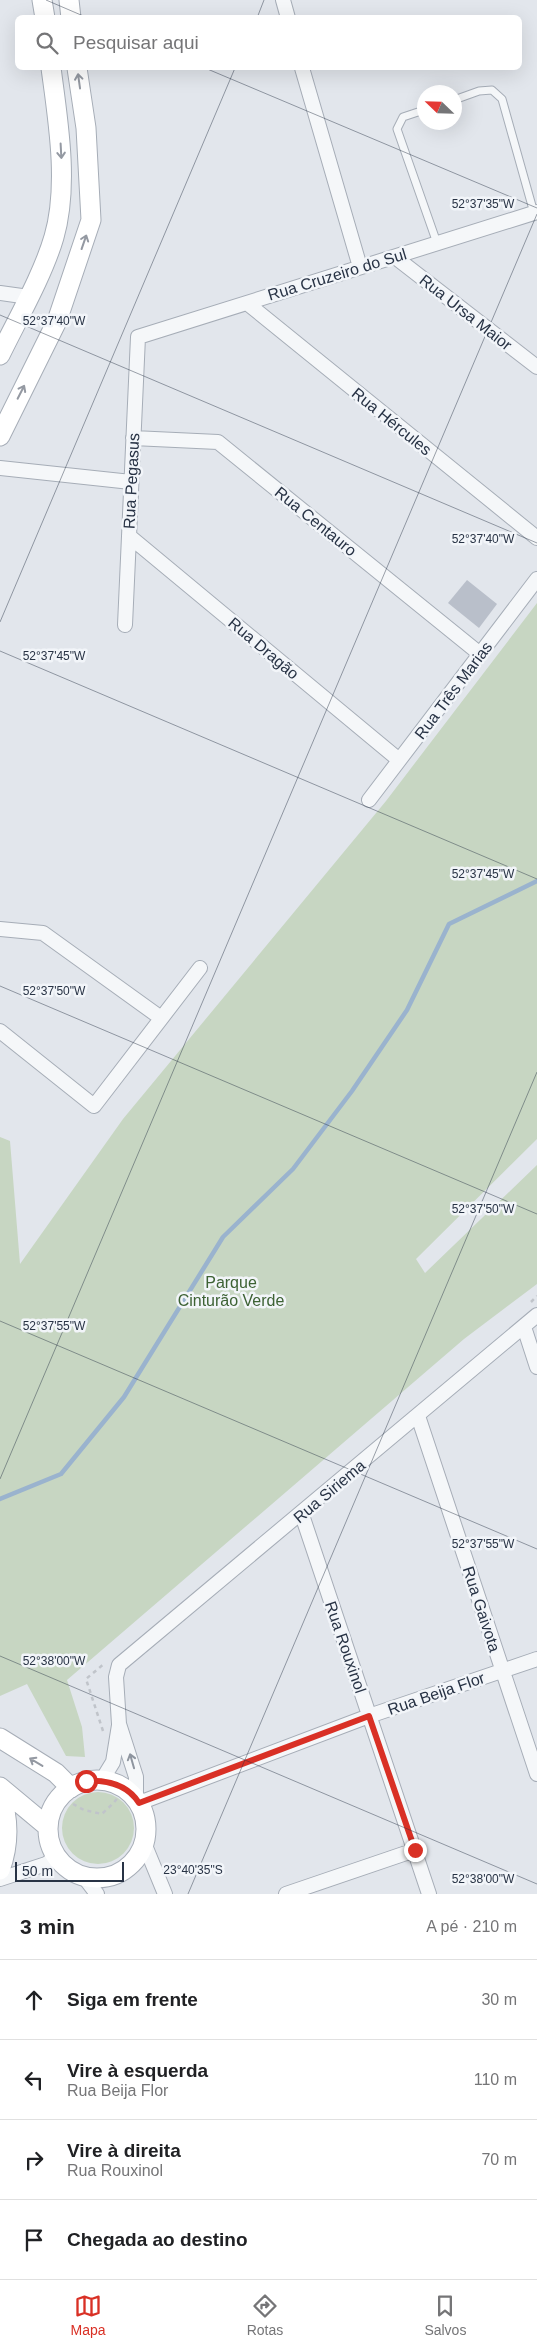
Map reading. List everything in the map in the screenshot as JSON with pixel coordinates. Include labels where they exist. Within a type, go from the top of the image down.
[{"type":"street","points":[[42,0],[44,15]]},
{"type":"street","points":[[69,0],[71,15]]},
{"type":"street","points":[[282,0],[287,15]]},
{"type":"street","points":[[0,355],[29,297],[54,237],[62,152],[51,70]]},
{"type":"street","points":[[0,436],[57,321],[91,220],[86,128],[77,70]]},
{"type":"street","points":[[303,70],[360,268]]},
{"type":"street","name":"Rua Cruzeiro do Sul","points":[[138,337],[536,213]]},
{"type":"street","name":"Rua Ursa Maior","points":[[395,256],[537,367]]},
{"type":"street","points":[[0,293],[29,297]]},
{"type":"street","name":"Rua Hércules","points":[[247,303],[537,538]]},
{"type":"street","name":"Rua Pegasus","points":[[125,625],[138,337]]},
{"type":"street","name":"Rua Centauro","points":[[133,438],[218,442],[480,654]]},
{"type":"street","points":[[0,468],[131,482]]},
{"type":"street","name":"Rua Dragão","points":[[129,536],[399,760]]},
{"type":"street","name":"Rua Três Marias","points":[[369,800],[537,579]]},
{"type":"street","points":[[0,929],[43,933],[161,1018]]},
{"type":"street","points":[[0,1031],[94,1106],[200,968]]},
{"type":"street","name":"Rua Siriema","points":[[119,1724],[116,1677],[119,1665],[302,1515],[537,1315]]},
{"type":"street","points":[[524,1327],[537,1367]]},
{"type":"street","name":"Rua Gaivota","points":[[418,1416],[537,1774]]},
{"type":"street","name":"Rua Rouxinol","points":[[302,1515],[429,1894]]},
{"type":"street","name":"Rua Beija Flor","points":[[138,1801],[369,1716],[537,1659]]},
{"type":"street","points":[[102,1780],[113,1762],[119,1724]]},
{"type":"street","points":[[119,1724],[136,1777],[138,1801],[146,1826],[144,1843],[135,1860],[121,1872],[103,1878],[84,1877],[68,1870],[56,1857],[50,1843],[48,1827],[52,1809],[60,1797],[71,1788],[86,1781],[102,1780],[122,1786],[138,1801]]},
{"type":"street","points":[[0,1738],[56,1773],[71,1788]]},
{"type":"street","points":[[0,1787],[48,1827]]},
{"type":"street","points":[[0,1793],[4,1805],[7,1833],[0,1870]]},
{"type":"street","points":[[144,1843],[165,1894]]},
{"type":"street","points":[[286,1894],[415,1850]]},
{"type":"street","points":[[0,1879],[46,1864],[56,1857]]},
{"type":"street","points":[[84,1877],[97,1894]]},
{"type":"lane","points":[[462,97],[479,91],[492,90],[502,99],[536,213]]},
{"type":"lane","points":[[417,112],[403,117],[397,129],[437,244]]},
{"type":"green space","name":"Parque Cinturão Verde","points":[[537,603],[537,1139],[416,1259],[425,1273],[537,1165],[537,1284],[464,1339],[67,1680],[82,1727],[85,1757],[66,1756],[27,1684],[0,1696],[0,1137],[10,1141],[20,1264],[123,1119],[386,801]]},
{"type":"green space","points":[[98,1792],[118,1798],[128,1808],[134,1828],[128,1848],[118,1858],[98,1864],[78,1858],[68,1848],[62,1828],[68,1808],[78,1798]]},
{"type":"building","points":[[467,580],[497,604],[479,628],[448,603]]},
{"type":"waterway","points":[[0,1499],[61,1474],[124,1397],[223,1237],[293,1169],[352,1091],[407,1010],[449,924],[537,881]]},
{"type":"route","points":[[86,1781],[102,1780],[122,1786],[139,1803],[369,1716],[415,1850]]}]
